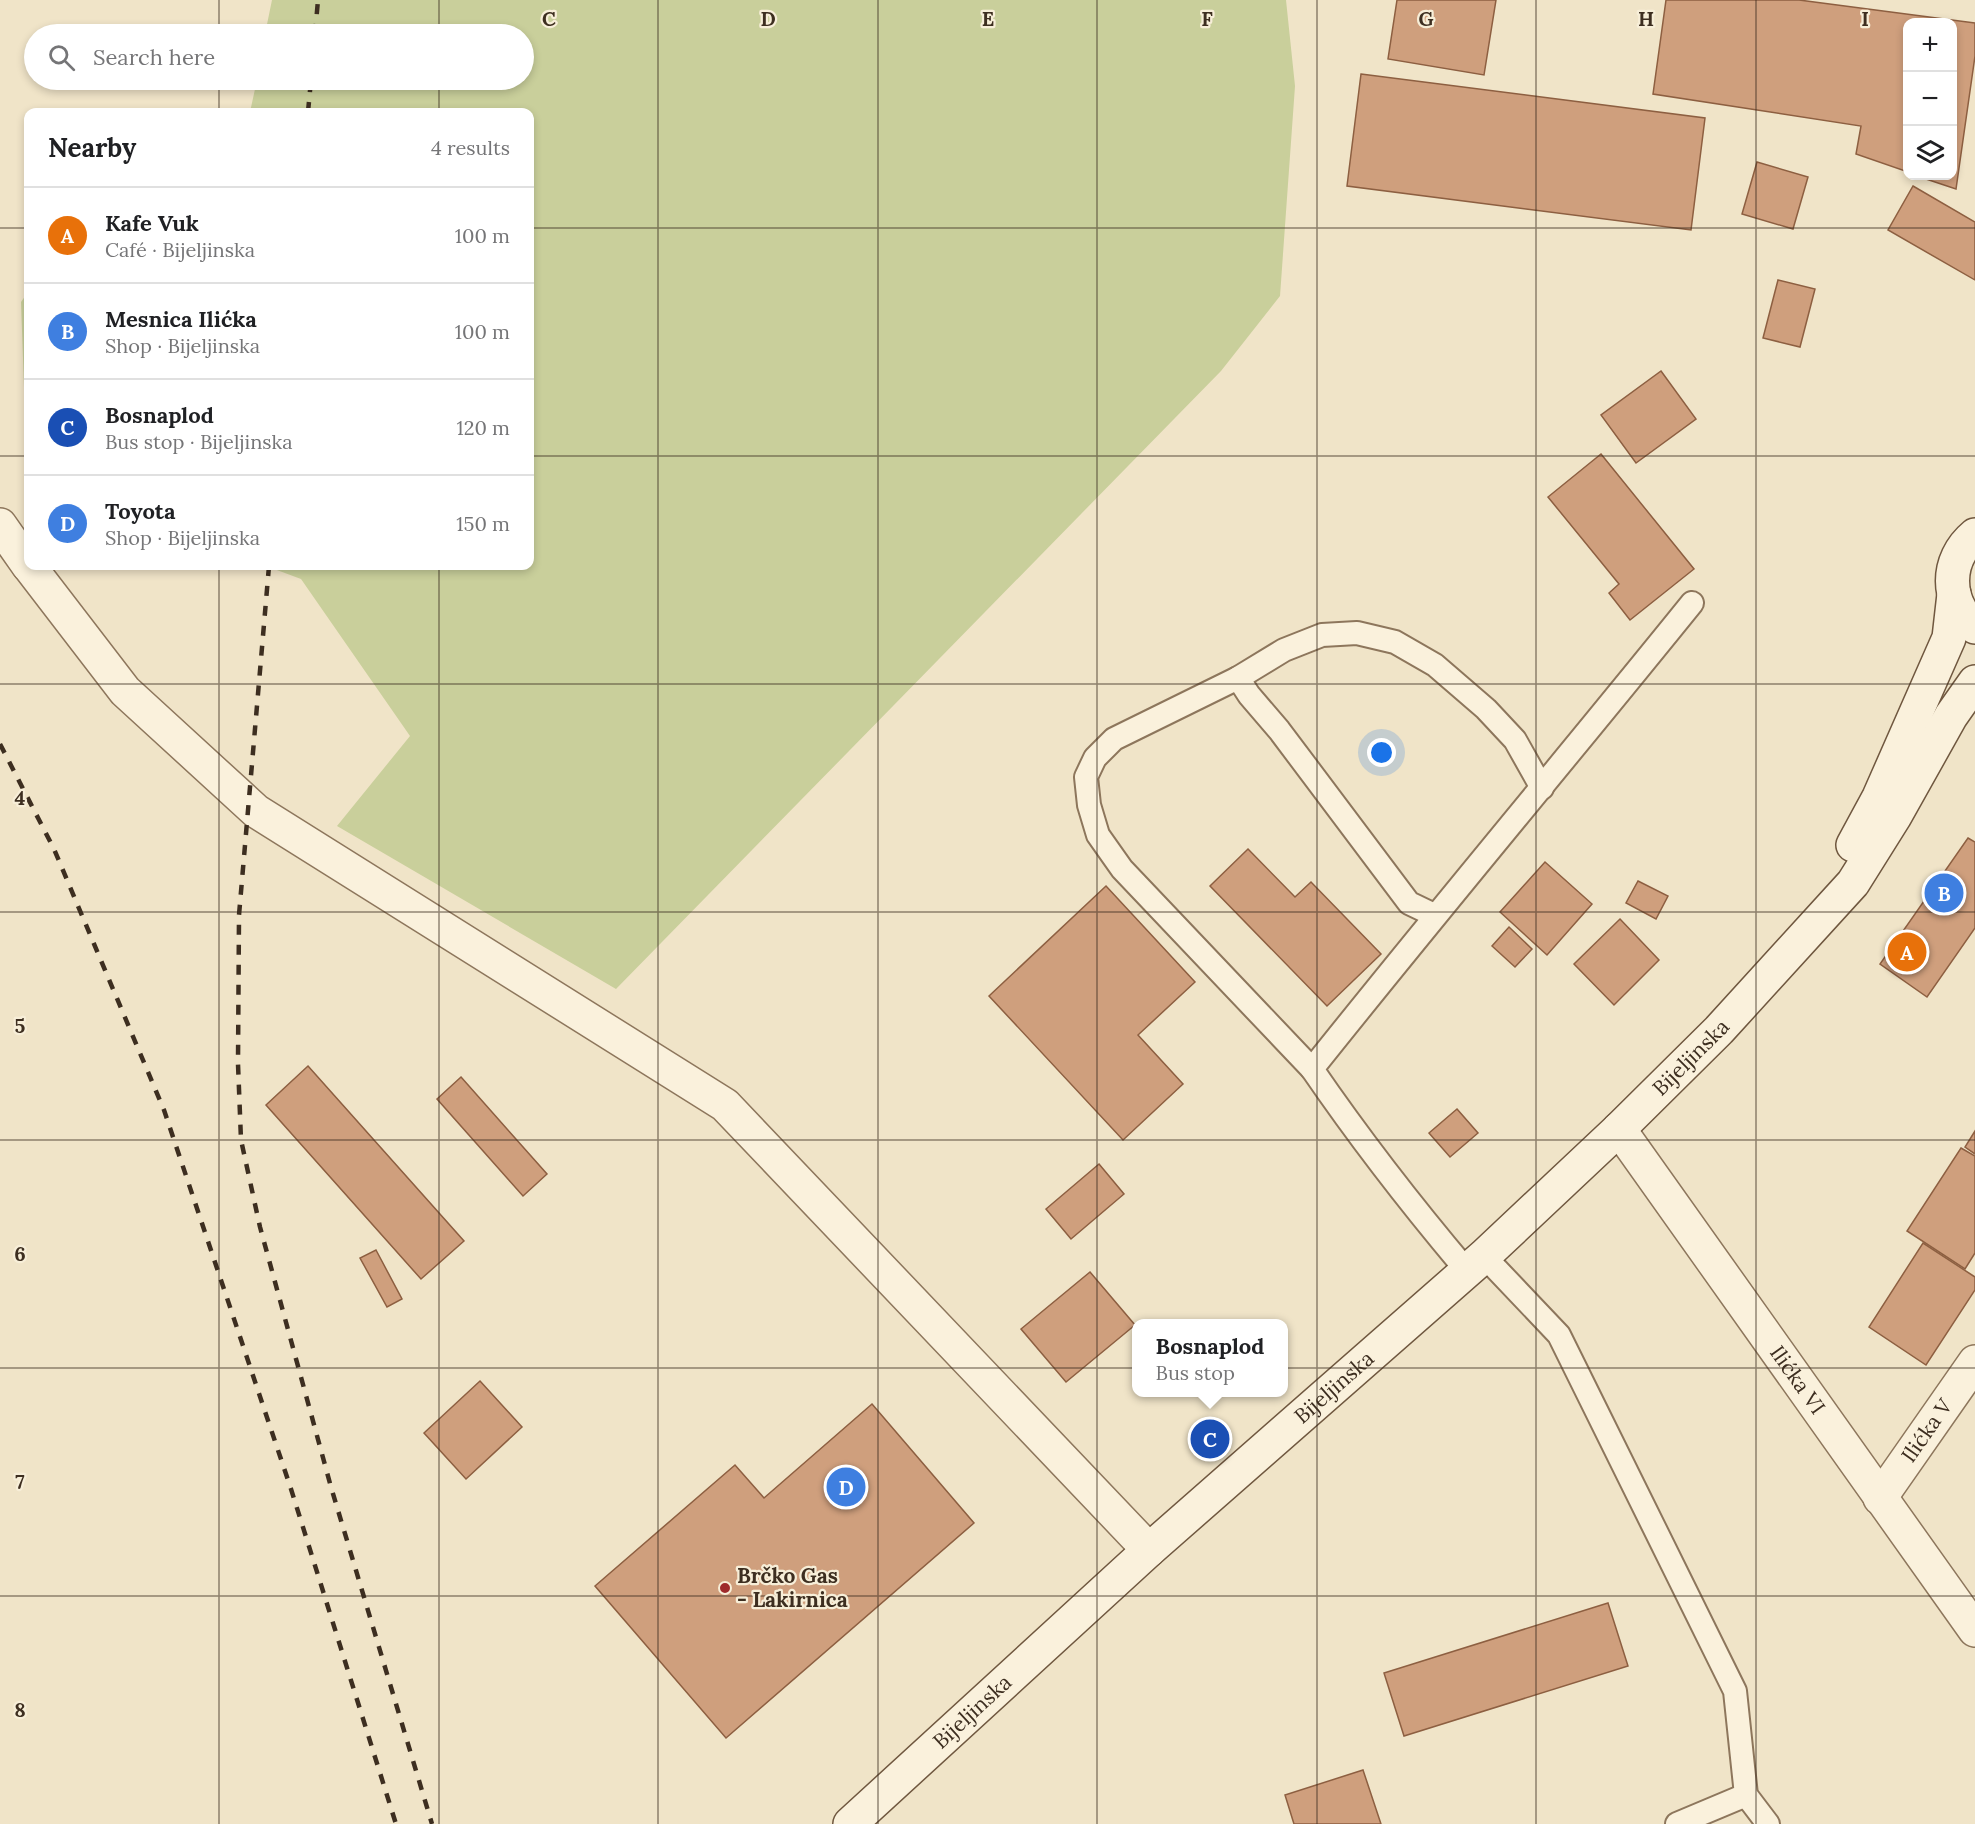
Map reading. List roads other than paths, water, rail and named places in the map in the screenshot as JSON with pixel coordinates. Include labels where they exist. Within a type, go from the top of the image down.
[{"type":"street","points":[[0,525],[24,558]]},
{"type":"street","name":"Bijeljinska","points":[[1806,934],[1879,797],[1930,686],[1949,638],[1954,594],[1952,575],[1957,557],[1972,535]]},
{"type":"street","points":[[33,570],[125,691],[256,811],[725,1105],[1149,1550]]},
{"type":"street","points":[[1954,594],[1962,613],[1975,627]]},
{"type":"street","name":"Bijeljinska","points":[[850,1824],[1149,1550],[1476,1264],[1619,1129],[1719,1030],[1853,883],[1895,816],[1951,716],[1975,681]]},
{"type":"street","name":"Ilićka VI","points":[[1619,1129],[1975,1630]]},
{"type":"street","name":"Ilićka V","points":[[1880,1498],[1975,1362]]},
{"type":"lane","points":[[1312,1069],[1434,915],[1542,788],[1692,603]]},
{"type":"lane","points":[[1542,788],[1515,740],[1486,709],[1435,665],[1395,642],[1357,633],[1322,635],[1284,650],[1238,678],[1114,739],[1095,758],[1086,777],[1089,805],[1098,835],[1122,869],[1312,1069],[1346,1120],[1432,1229],[1559,1335],[1735,1690],[1746,1795],[1768,1824]]},
{"type":"lane","points":[[1238,678],[1409,903],[1434,915]]},
{"type":"lane","points":[[1677,1824],[1746,1795]]},
{"type":"railway","points":[[316,24],[318,0]]},
{"type":"railway","points":[[308,108],[310,90]]},
{"type":"railway","points":[[269,570],[239,915],[238,1064],[241,1140],[260,1227],[331,1487],[432,1824]]},
{"type":"railway","points":[[0,744],[54,849],[164,1110],[291,1489],[396,1824]]},
{"type":"place","name":"Mesnica Ilićka","points":[[1944,893]]},
{"type":"place","name":"Kafe Vuk","points":[[1907,952]]},
{"type":"place","name":"Bosnaplod","points":[[1210,1439]]},
{"type":"place","name":"Toyota","points":[[846,1487]]},
{"type":"place","name":"Brčko Gas - Lakirnica","points":[[725,1588]]}]
